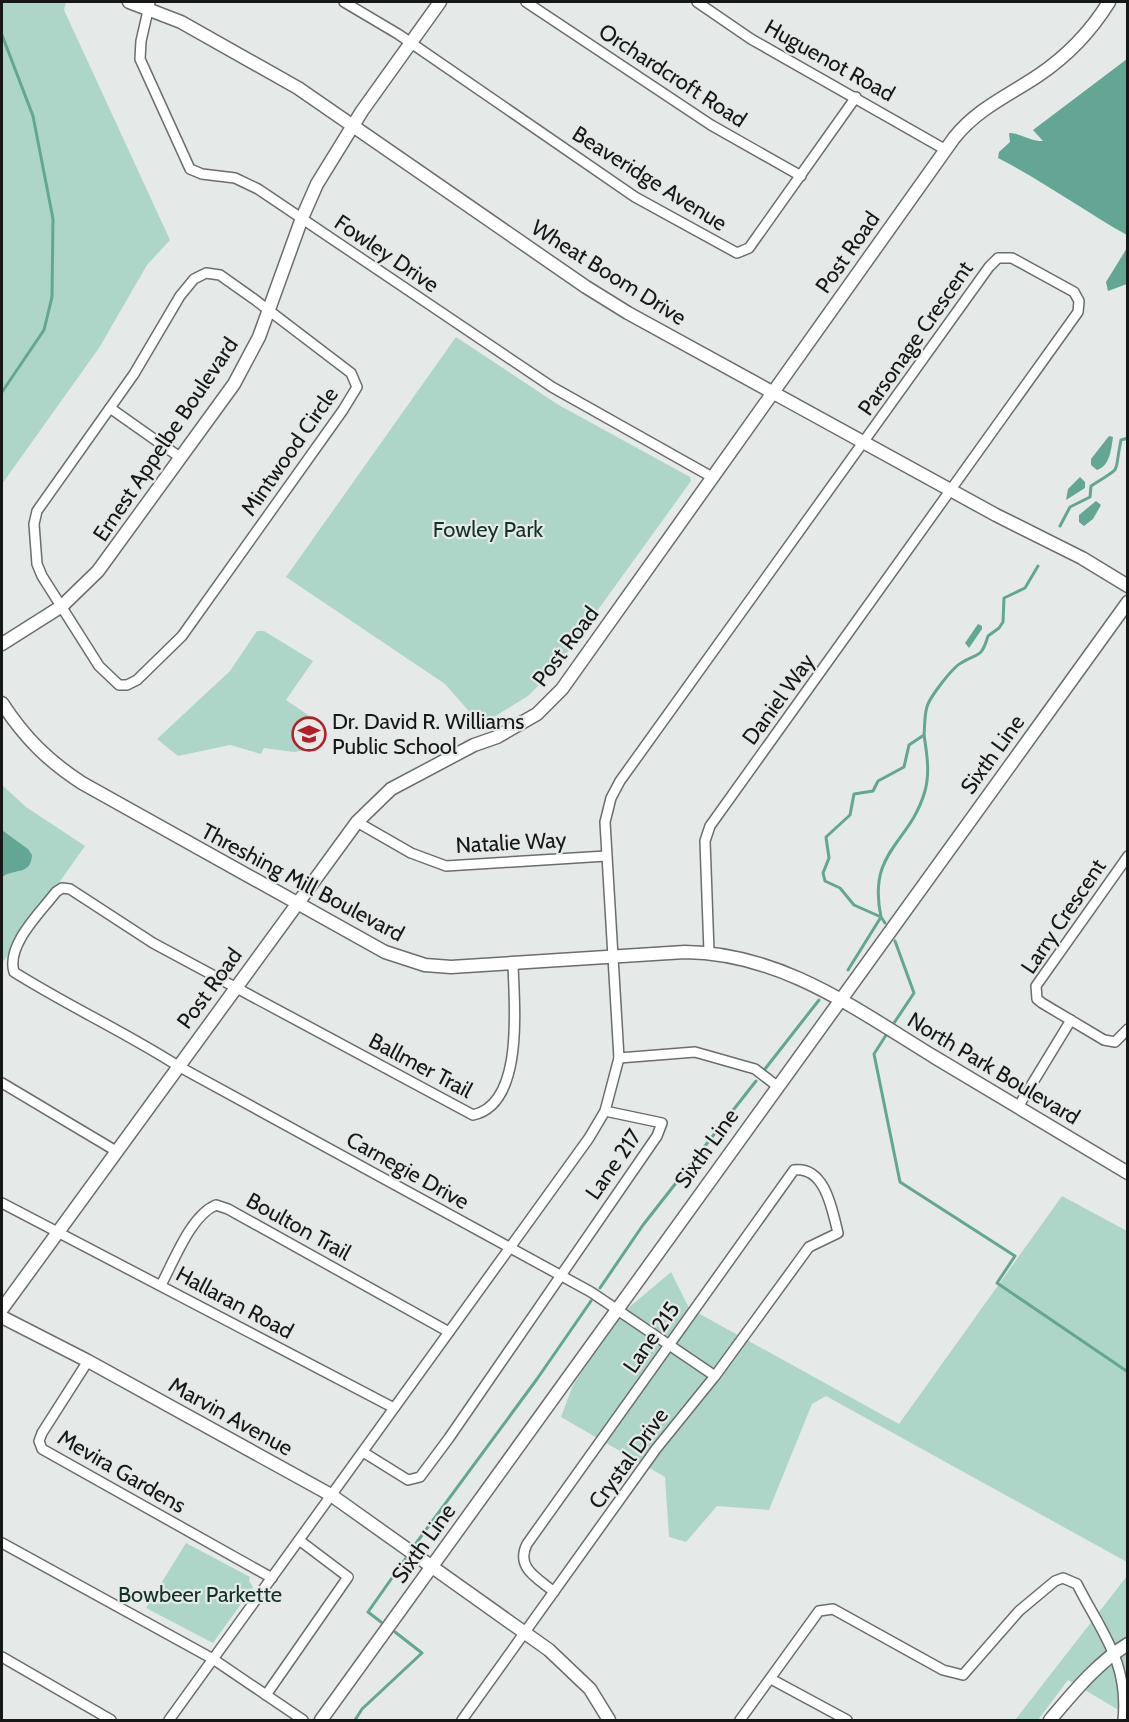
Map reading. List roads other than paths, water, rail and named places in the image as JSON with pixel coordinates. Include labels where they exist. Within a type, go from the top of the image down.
[{"type":"street","name":"Wheat Boom Drive","points":[[129,2],[149,4],[298,88],[585,287],[1128,586]]},
{"type":"street","name":"Beaveridge Avenue","points":[[344,2],[410,43],[635,197],[731,252],[737,253],[749,248],[856,97]]},
{"type":"street","name":"Ernest Appelbe Boulevard","points":[[2,644],[62,606],[108,560],[243,370],[269,311],[302,218],[317,184],[352,126],[440,2]]},
{"type":"street","name":"Orchardcroft Road","points":[[526,2],[711,125],[801,176]]},
{"type":"street","name":"Huguenot Road","points":[[697,2],[751,39],[946,150]]},
{"type":"street","name":"Post Road","points":[[2,1308],[357,822],[391,789],[465,750],[497,737],[537,714],[568,681],[966,123],[983,108],[1036,76],[1073,48],[1108,2]]},
{"type":"street","name":"Fowley Drive","points":[[149,4],[140,59],[186,164],[195,172],[235,178],[258,189],[552,387],[712,477]]},
{"type":"street","name":"Parsonage Crescent","points":[[169,1720],[589,1138],[605,1111],[619,1058],[606,856],[607,811],[620,781],[994,261],[1002,257],[1012,258],[1070,290],[1079,301],[1076,317],[952,491]]},
{"type":"street","name":"Mintwood Circle","points":[[206,273],[220,275],[269,311],[354,376],[356,391],[182,636],[137,680],[127,685],[114,682],[95,661],[42,576],[37,564],[35,514],[110,408],[178,299],[197,276],[206,273]]},
{"type":"street","points":[[110,408],[181,458]]},
{"type":"street","name":"Daniel Way","points":[[709,952],[705,841],[711,826],[952,491]]},
{"type":"street","name":"Sixth Line","points":[[321,1720],[1128,602]]},
{"type":"street","name":"Threshing Mill Boulevard","points":[[2,703],[27,739],[62,770],[127,810],[295,904],[385,952],[406,960],[451,967],[709,952],[770,965],[840,999]]},
{"type":"street","name":"Natalie Way","points":[[357,822],[411,853],[446,866],[606,856]]},
{"type":"street","name":"Larry Crescent","points":[[1128,856],[1036,986],[1037,999],[1109,1041],[1115,1042],[1128,1029]]},
{"type":"street","name":"Carnegie Drive","points":[[235,987],[153,943],[70,889],[62,888],[56,892],[12,956],[14,972],[178,1066],[560,1274],[618,1309],[715,1376]]},
{"type":"street","name":"Ballmer Trail","points":[[235,987],[472,1115],[483,1113],[492,1103],[512,1064],[515,1025],[513,964]]},
{"type":"street","name":"North Park Boulevard","points":[[840,999],[1128,1173]]},
{"type":"street","points":[[1018,1107],[1071,1020]]},
{"type":"street","points":[[619,1058],[695,1052],[755,1070],[777,1086]]},
{"type":"street","points":[[2,1083],[116,1151]]},
{"type":"street","name":"Lane 217","points":[[560,1274],[657,1136],[662,1123],[605,1111]]},
{"type":"street","name":"Lane 215","points":[[554,1592],[525,1568],[524,1551],[794,1170],[804,1169],[818,1178],[833,1211],[838,1233]]},
{"type":"street","name":"Hallaran Road","points":[[2,1203],[394,1408]]},
{"type":"street","name":"Boulton Trail","points":[[161,1285],[195,1222],[204,1210],[216,1205],[228,1209],[449,1332]]},
{"type":"street","name":"Crystal Drive","points":[[462,1720],[656,1449],[715,1376],[809,1247],[838,1233]]},
{"type":"street","points":[[363,1452],[408,1480],[420,1477],[560,1274]]},
{"type":"street","name":"Marvin Avenue","points":[[2,1317],[88,1361],[331,1495],[573,1671],[591,1689],[609,1720]]},
{"type":"street","name":"Mevira Gardens","points":[[88,1361],[42,1433],[39,1441],[42,1449],[272,1578]]},
{"type":"street","points":[[266,1695],[348,1577],[299,1540]]},
{"type":"street","points":[[2,1544],[213,1659],[303,1720]]},
{"type":"street","points":[[740,1720],[814,1615],[825,1608],[843,1614],[951,1674],[963,1675],[1019,1611],[1055,1581],[1063,1578],[1077,1584],[1115,1652],[1125,1699],[1123,1720]]},
{"type":"street","points":[[1050,1720],[1077,1688],[1115,1652],[1128,1644]]},
{"type":"street","points":[[2,1657],[111,1720]]},
{"type":"street","points":[[771,1679],[847,1720]]},
{"type":"waterway","points":[[2,35],[33,116],[53,219],[52,297],[44,330],[2,392]]},
{"type":"waterway","points":[[1060,526],[1070,507],[1090,497],[1091,486],[1113,472],[1117,465],[1121,440],[1128,438]]},
{"type":"waterway","points":[[885,923],[881,917],[854,905],[840,888],[825,881],[823,873],[829,858],[826,837],[850,815],[854,794],[873,791],[878,781],[904,767],[909,745],[924,735],[927,707],[936,690],[957,666],[981,652],[988,636],[1003,622],[1004,598],[1025,588],[1038,566]]},
{"type":"waterway","points":[[848,970],[881,917],[878,895],[880,876],[892,849],[918,809],[925,791],[928,770],[924,735]]},
{"type":"waterway","points":[[892,1026],[914,993],[895,941]]},
{"type":"waterway","points":[[765,1069],[819,1000]]},
{"type":"waterway","points":[[888,1032],[874,1054],[900,1182],[1015,1256],[997,1283],[1128,1372]]},
{"type":"waterway","points":[[600,1288],[643,1225],[756,1081]]},
{"type":"waterway","points":[[414,1546],[537,1379],[591,1301]]},
{"type":"waterway","points":[[381,1622],[368,1612],[406,1558]]},
{"type":"waterway","points":[[355,1720],[362,1709],[422,1653],[395,1632]]},
{"type":"place","name":"Dr. David R. Williams Public School","points":[[309,734]]},
{"type":"park label","name":"Fowley Park","points":[[488,529]]},
{"type":"park label","name":"Bowbeer Parkette","points":[[200,1594]]}]
